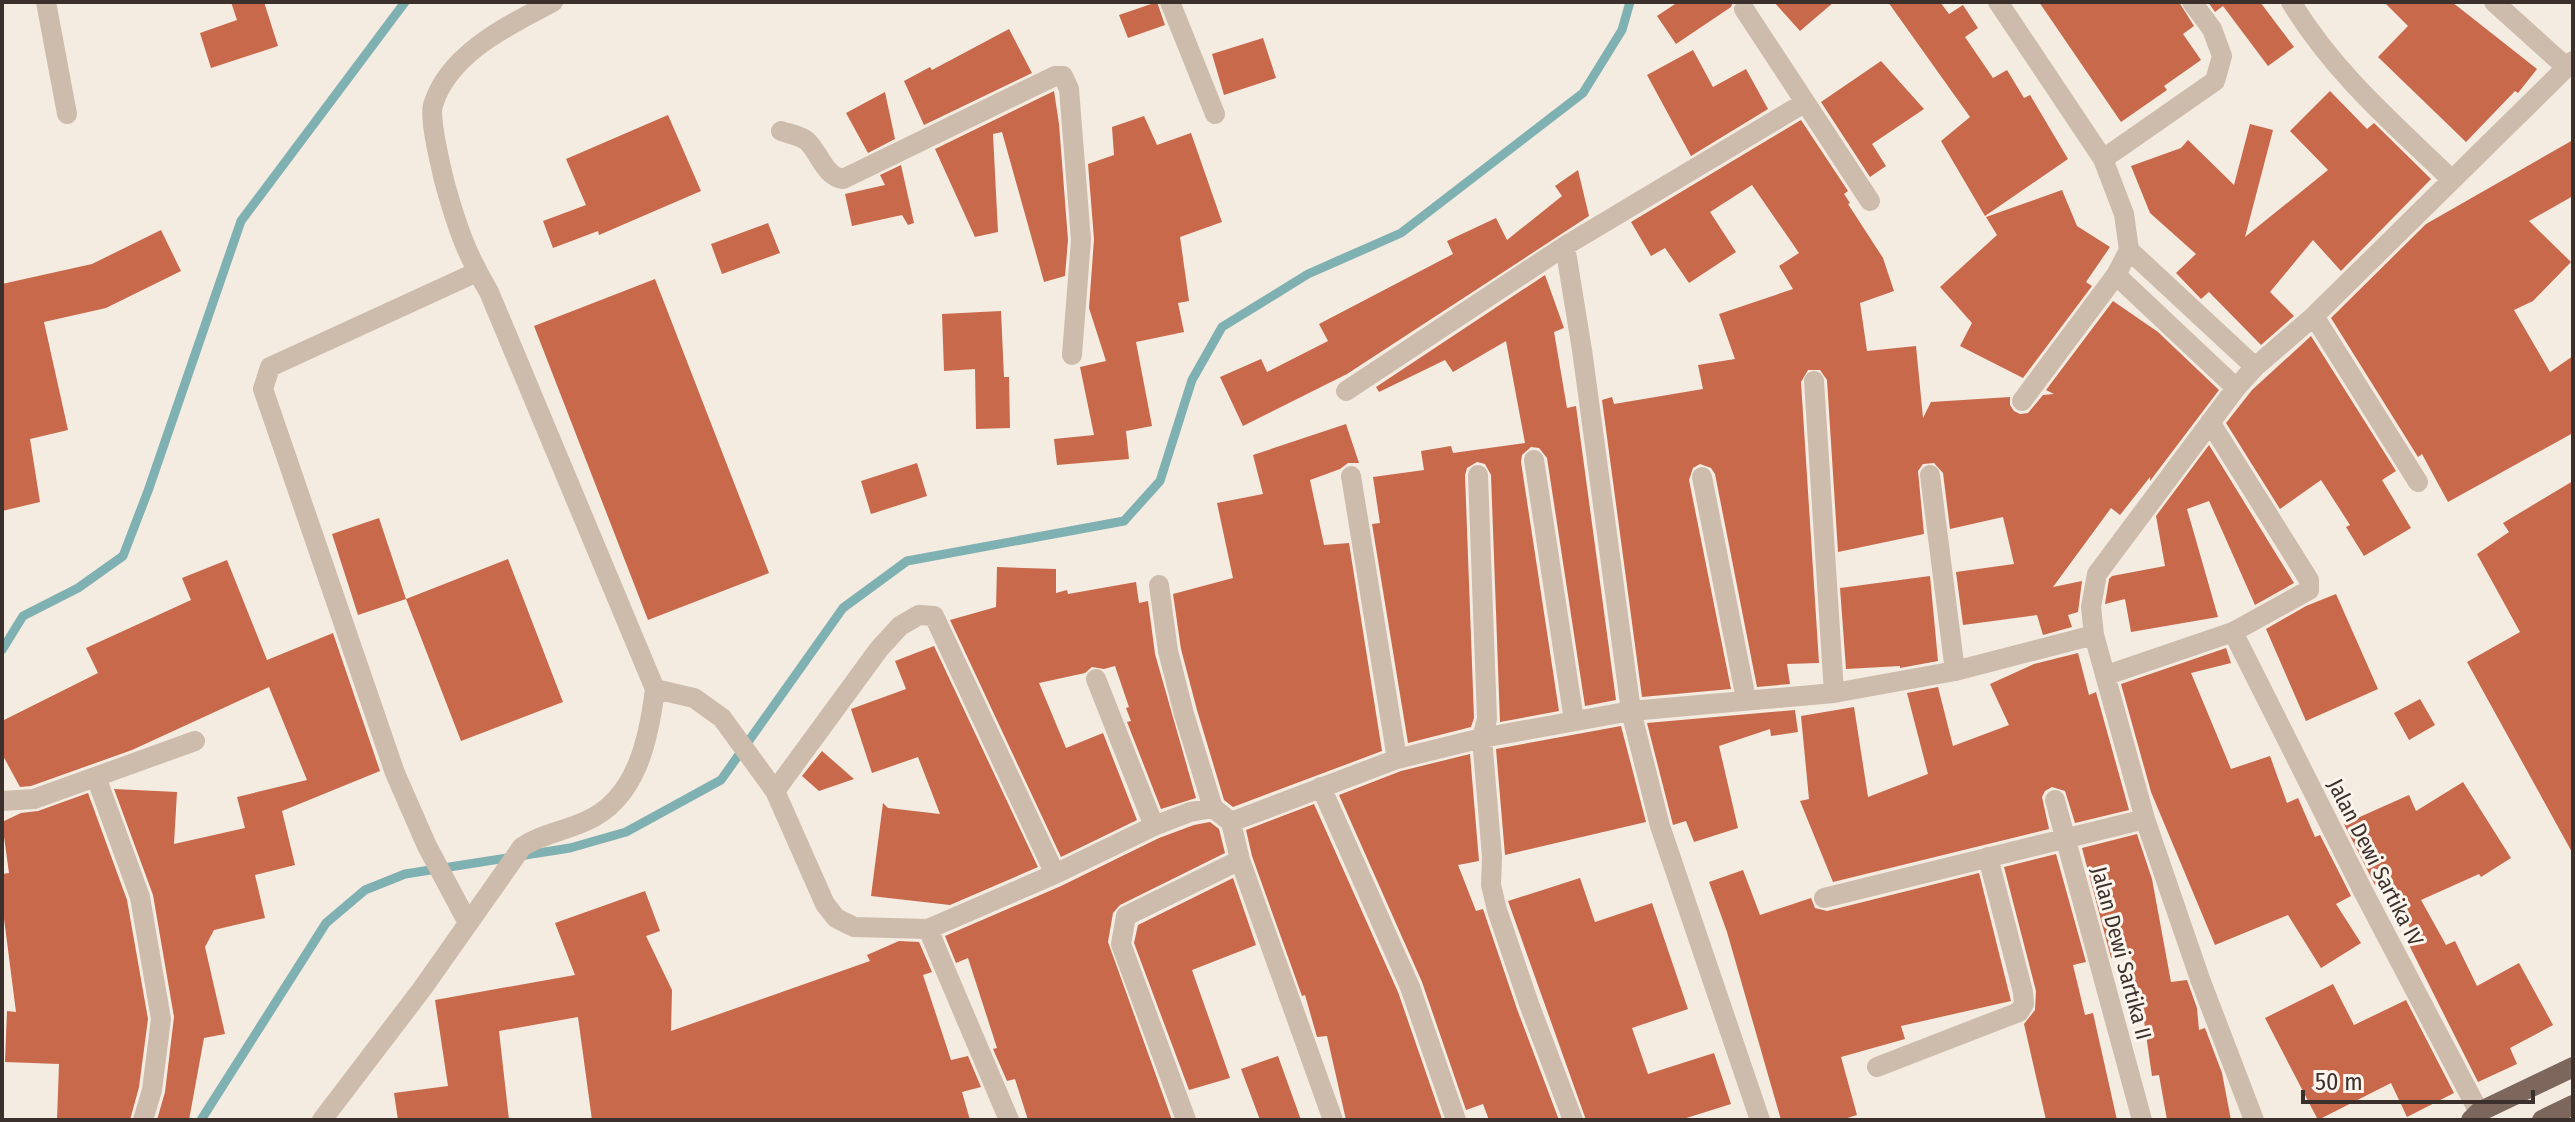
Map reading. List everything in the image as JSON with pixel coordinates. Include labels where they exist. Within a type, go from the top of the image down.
[{"type":"main road","points":[[2475,1116],[2573,1067]]},
{"type":"main road","points":[[2542,1120],[2573,1105]]},
{"type":"street","points":[[46,2],[67,114]]},
{"type":"street","points":[[322,1120],[422,989],[522,847],[534,839],[590,820],[607,808],[625,789],[644,750],[650,727],[655,689],[489,292],[466,252],[438,156],[432,106],[449,75],[466,55],[517,21],[553,2]]},
{"type":"street","points":[[1170,2],[1215,114]]},
{"type":"street","points":[[1998,2],[2103,159],[2124,214],[2129,250],[2116,275],[2022,401]]},
{"type":"street","points":[[2103,159],[2215,81],[2222,56],[2212,29],[2192,2]]},
{"type":"street","points":[[2291,2],[2310,33],[2346,78],[2452,180]]},
{"type":"street","points":[[2254,1120],[2200,979],[2145,819],[2094,635],[2091,607],[2097,574],[2210,422],[2255,367],[2314,316],[2570,64],[2494,2]]},
{"type":"street","points":[[1744,9],[1870,201]]},
{"type":"street","points":[[781,131],[807,141],[830,172],[836,178],[843,179],[1055,76],[1063,76],[1069,89],[1081,240],[1072,355]]},
{"type":"street","points":[[1346,391],[1565,246],[1804,103]]},
{"type":"street","points":[[1565,246],[1631,711],[1663,837],[1760,1120]]},
{"type":"street","points":[[2129,250],[2255,367]]},
{"type":"street","points":[[467,921],[431,854],[395,773],[263,389],[270,367],[477,272]]},
{"type":"street","points":[[2116,275],[2236,388]]},
{"type":"street","points":[[2314,316],[2418,482]]},
{"type":"street","points":[[1814,381],[1834,693]]},
{"type":"street","points":[[2107,675],[2233,632],[2309,590],[2311,585],[2210,422]]},
{"type":"street","points":[[1534,460],[1574,720]]},
{"type":"street","points":[[1478,475],[1487,719],[1482,738],[1492,857],[1491,885],[1497,910],[1573,1120]]},
{"type":"street","points":[[1930,475],[1955,671]]},
{"type":"street","points":[[1351,476],[1397,759]]},
{"type":"street","points":[[1702,477],[1746,699]]},
{"type":"street","points":[[1159,585],[1168,651],[1213,808],[1231,822],[1240,860],[1333,1120]]},
{"type":"street","points":[[775,791],[879,649],[900,626],[919,615],[934,616],[1055,874]]},
{"type":"street","name":"Jalan Dewi Sartika IV","points":[[2233,632],[2475,1116]]},
{"type":"street","points":[[1231,822],[1397,759],[1482,738],[1631,711],[1834,693],[1955,671],[2094,635]]},
{"type":"street","points":[[1096,679],[1154,826]]},
{"type":"street","points":[[655,689],[694,698],[722,718],[775,791],[825,904],[836,918],[854,927],[928,929],[1055,874],[1154,826],[1190,812],[1213,808]]},
{"type":"street","points":[[2,801],[34,799],[195,741]]},
{"type":"street","points":[[96,777],[140,897],[161,1019],[152,1090],[143,1120]]},
{"type":"street","points":[[1321,787],[1410,987],[1456,1120]]},
{"type":"street","name":"Jalan Dewi Sartika II","points":[[2055,800],[2142,1120]]},
{"type":"street","points":[[1824,898],[2145,819]]},
{"type":"street","points":[[1877,1067],[2019,1012],[2024,1004],[1988,857]]},
{"type":"street","points":[[1186,1120],[1130,971],[1121,944],[1122,930],[1126,916],[1240,860]]},
{"type":"street","points":[[928,929],[1009,1120]]},
{"type":"building","points":[[231,2],[264,2],[278,46],[211,68],[200,33],[237,20]]},
{"type":"building","points":[[1157,2],[1165,25],[1128,38],[1119,15]]},
{"type":"building","points":[[1678,2],[1733,2],[1731,7],[1676,44],[1657,16]]},
{"type":"building","points":[[1774,2],[1834,2],[1800,31]]},
{"type":"building","points":[[1888,2],[1940,2],[1949,14],[1963,5],[1978,28],[1965,37],[1993,78],[2007,70],[2024,98],[2030,95],[2068,159],[1985,216],[1941,141],[1970,117]]},
{"type":"building","points":[[2039,2],[2179,2],[2194,26],[2183,34],[2201,60],[2164,86],[2167,90],[2121,122]]},
{"type":"building","points":[[2208,2],[2260,2],[2294,47],[2268,66],[2223,6],[2215,12]]},
{"type":"building","points":[[2384,2],[2452,2],[2537,69],[2518,93],[2515,91],[2466,142],[2378,57],[2408,26]]},
{"type":"building","points":[[1009,29],[1032,73],[924,125],[904,81],[930,67],[932,70]]},
{"type":"building","points":[[1263,38],[1276,78],[1224,95],[1212,54]]},
{"type":"building","points":[[1693,50],[1713,87],[1746,69],[1768,109],[1691,156],[1647,75]]},
{"type":"building","points":[[1881,61],[1924,109],[1872,144],[1886,166],[1870,177],[1821,102]]},
{"type":"building","points":[[1054,91],[1068,240],[1065,276],[1044,282],[1002,132],[993,134],[998,232],[975,237],[935,149]]},
{"type":"building","points":[[2330,91],[2367,129],[2374,123],[2431,179],[2341,271],[2313,240],[2270,292],[2294,316],[2261,345],[2209,292],[2201,299],[2176,273],[2196,254],[2150,213],[2131,166],[2181,148],[2188,140],[2234,185],[2250,124],[2273,130],[2245,237],[2328,170],[2290,131]]},
{"type":"building","points":[[885,92],[895,139],[868,153],[846,113]]},
{"type":"building","points":[[668,115],[701,191],[599,235],[598,231],[553,248],[543,221],[586,205],[566,159]]},
{"type":"building","points":[[1144,116],[1157,145],[1191,133],[1222,222],[1180,237],[1189,301],[1178,303],[1184,332],[1136,342],[1152,426],[1126,431],[1129,459],[1057,465],[1054,439],[1094,435],[1080,367],[1106,361],[1089,308],[1094,239],[1088,164],[1114,155],[1112,127]]},
{"type":"building","points":[[1801,120],[1848,191],[1844,194],[1848,204],[1883,258],[1894,291],[1860,303],[1867,351],[1916,346],[1923,418],[1931,402],[2010,397],[2014,411],[2028,413],[2043,395],[2054,394],[2046,390],[2113,301],[2158,332],[2219,390],[2150,481],[2150,477],[2120,515],[2111,508],[2053,587],[2082,581],[2078,612],[2068,615],[2072,627],[2043,635],[2037,615],[1963,625],[1956,572],[2014,564],[2003,517],[1950,529],[1943,473],[1934,463],[1923,464],[1918,471],[1924,534],[1838,552],[1827,380],[1820,370],[1808,370],[1801,382],[1819,663],[1787,664],[1790,684],[1757,687],[1715,474],[1711,468],[1700,464],[1693,468],[1689,480],[1731,689],[1642,697],[1602,400],[1612,397],[1614,404],[1703,389],[1698,365],[1735,359],[1719,314],[1793,289],[1779,266],[1799,253],[1752,185],[1710,212],[1736,252],[1689,283],[1665,248],[1651,256],[1631,222]]},
{"type":"building","points":[[2573,140],[2573,196],[2529,221],[2571,262],[2533,301],[2514,310],[2550,372],[2573,356],[2573,433],[2448,502],[2422,454],[2418,457],[2331,318],[2426,224]]},
{"type":"building","points":[[901,165],[914,223],[908,225],[902,215],[852,226],[845,194],[885,185],[880,175]]},
{"type":"building","points":[[1578,170],[1589,216],[1347,374],[1243,426],[1220,377],[1261,359],[1267,372],[1328,341],[1319,324],[1453,254],[1447,241],[1496,218],[1507,240],[1562,196],[1555,186]]},
{"type":"building","points":[[2062,190],[2077,226],[2110,247],[2086,282],[2092,286],[2023,378],[1960,346],[1972,323],[1940,287],[1997,235],[1986,217]]},
{"type":"building","points":[[768,223],[780,253],[722,274],[711,244]]},
{"type":"building","points":[[161,230],[181,271],[106,308],[44,322],[68,430],[30,439],[40,502],[2,511],[2,284],[92,264]]},
{"type":"building","points":[[1545,275],[1564,328],[1554,332],[1567,408],[1576,406],[1616,700],[1585,706],[1547,458],[1539,448],[1531,447],[1522,455],[1521,462],[1559,711],[1500,722],[1491,475],[1485,464],[1477,462],[1467,468],[1465,475],[1474,718],[1471,727],[1408,743],[1372,524],[1380,523],[1373,477],[1424,470],[1421,451],[1451,446],[1453,453],[1525,443],[1506,341],[1453,372],[1445,360],[1379,392],[1376,387]]},
{"type":"building","points":[[655,279],[769,573],[648,620],[534,326]]},
{"type":"building","points":[[1001,311],[1004,377],[1009,377],[1010,428],[976,429],[975,369],[944,371],[942,314]]},
{"type":"building","points":[[2311,336],[2396,471],[2382,480],[2411,528],[2364,556],[2346,527],[2350,525],[2321,480],[2280,509],[2226,423],[2252,390]]},
{"type":"building","points":[[1346,424],[1359,463],[1348,463],[1310,480],[1324,545],[1349,543],[1382,751],[1233,807],[1224,800],[1197,710],[1181,649],[1173,594],[1233,578],[1217,503],[1263,494],[1253,455]]},
{"type":"building","points":[[2209,445],[2294,583],[2255,605],[2209,501],[2187,509],[2218,617],[2131,632],[2125,599],[2105,604],[2109,579],[2165,566],[2156,516]]},
{"type":"building","points":[[917,463],[927,496],[871,514],[861,481]]},
{"type":"building","points":[[2573,481],[2573,854],[2467,662],[2520,632],[2477,554],[2509,532],[2503,523]]},
{"type":"building","points":[[379,518],[406,599],[358,615],[332,534]]},
{"type":"building","points":[[508,559],[563,702],[461,741],[406,599]]},
{"type":"building","points":[[227,560],[267,660],[333,633],[380,771],[282,811],[295,865],[255,875],[265,918],[214,930],[205,947],[225,1034],[204,1038],[189,1120],[157,1120],[165,1092],[174,1017],[153,895],[114,789],[177,792],[174,844],[245,828],[237,797],[307,780],[269,687],[132,750],[31,786],[20,787],[2,754],[2,721],[98,673],[86,648],[191,600],[182,578]]},
{"type":"building","points":[[997,567],[1056,569],[1056,593],[1067,590],[1068,594],[1136,582],[1139,603],[1148,601],[1155,654],[1196,798],[1161,809],[1127,722],[1131,721],[1126,708],[1129,707],[1115,666],[1104,669],[1092,667],[1085,673],[1039,683],[1066,748],[1103,733],[1137,820],[1061,857],[950,620],[996,607]]},
{"type":"building","points":[[1930,576],[1938,661],[1900,668],[1846,669],[1840,588]]},
{"type":"building","points":[[2336,594],[2378,689],[2306,721],[2266,629],[2306,606]]},
{"type":"building","points":[[934,646],[1038,867],[950,905],[871,896],[883,803],[888,808],[940,814],[918,757],[872,773],[851,709],[906,689],[895,661]]},
{"type":"building","points":[[2226,648],[2231,663],[2191,673],[2231,769],[2270,756],[2287,803],[2298,798],[2315,837],[2320,835],[2351,896],[2336,904],[2361,943],[2321,968],[2288,915],[2215,945],[2151,792],[2121,684]]},
{"type":"building","points":[[2078,653],[2089,695],[2096,692],[2129,810],[2075,823],[2065,791],[2052,787],[2042,797],[2049,829],[1833,882],[1800,801],[1809,799],[1801,716],[1854,707],[1868,797],[1928,774],[1907,693],[1938,687],[1953,746],[2009,725],[1990,684],[2034,664]]},
{"type":"building","points":[[2420,699],[2435,725],[2409,740],[2394,713]]},
{"type":"building","points":[[1795,710],[1798,732],[1771,736],[1770,729],[1719,746],[1738,828],[1694,842],[1686,821],[1673,825],[1647,723]]},
{"type":"building","points":[[1621,726],[1646,822],[1505,855],[1496,749]]},
{"type":"building","points":[[822,751],[854,779],[819,791],[802,776]]},
{"type":"building","points":[[1470,754],[1479,861],[1458,865],[1476,911],[1483,909],[1559,1120],[1489,1120],[1483,1104],[1466,1110],[1422,982],[1339,795],[1401,771]]},
{"type":"building","points":[[2463,782],[2511,858],[2481,877],[2479,874],[2421,900],[2446,945],[2455,941],[2477,986],[2519,963],[2553,1025],[2510,1048],[2517,1064],[2478,1082],[2406,939],[2413,935],[2388,879],[2375,885],[2344,824],[2409,795],[2416,811]]},
{"type":"building","points":[[88,793],[127,900],[148,1019],[139,1087],[130,1120],[57,1120],[59,1064],[5,1062],[7,1011],[16,1012],[2,903],[2,874],[9,873],[2,822],[21,813],[38,811]]},
{"type":"building","points":[[1314,804],[1398,992],[1442,1119],[1346,1120],[1327,1036],[1317,1037],[1305,995],[1302,996],[1252,856],[1246,830]]},
{"type":"building","points":[[1210,822],[1219,829],[1225,853],[1120,905],[1113,913],[1108,942],[1172,1120],[1028,1120],[1015,1079],[1007,1081],[993,1049],[997,1048],[968,958],[956,963],[945,936],[1061,886],[1159,838]]},
{"type":"building","points":[[2137,834],[2152,879],[2171,982],[2187,980],[2197,1008],[2199,1030],[2205,1028],[2222,1073],[2231,1120],[2167,1120],[2159,1075],[2152,1076],[2143,1014],[2138,1015],[2131,954],[2111,958],[2082,848]]},
{"type":"building","points":[[2056,854],[2086,962],[2073,965],[2085,1015],[2093,1013],[2117,1120],[2046,1120],[2024,1024],[2035,1010],[2036,991],[2004,867]]},
{"type":"building","points":[[1743,870],[1760,915],[1811,898],[1815,908],[1827,911],[1979,873],[2011,1001],[1901,1026],[1905,1039],[1841,1057],[1857,1115],[1841,1120],[1781,1120],[1727,932],[1709,882]]},
{"type":"building","points":[[1233,878],[1256,945],[1192,970],[1230,1078],[1189,1090],[1134,943],[1138,925]]},
{"type":"building","points":[[1580,878],[1595,922],[1652,903],[1688,1009],[1632,1028],[1648,1074],[1714,1053],[1731,1104],[1680,1120],[1586,1120],[1508,901]]},
{"type":"building","points":[[645,891],[660,931],[646,936],[672,990],[671,1031],[870,961],[867,955],[899,941],[919,942],[932,972],[923,975],[951,1060],[968,1056],[981,1087],[962,1092],[970,1120],[592,1120],[578,1017],[499,1031],[509,1120],[398,1120],[394,1093],[448,1086],[435,1000],[575,975],[555,923]]},
{"type":"building","points":[[2333,984],[2354,1025],[2406,1000],[2454,1093],[2407,1117],[2391,1083],[2318,1120],[2265,1018]]},
{"type":"building","points":[[1278,1056],[1301,1120],[1260,1120],[1241,1069]]},
{"type":"waterway","points":[[2,650],[23,616],[78,588],[123,556],[241,221],[405,2]]},
{"type":"waterway","points":[[201,1120],[326,923],[365,890],[405,874],[570,848],[626,832],[721,780],[843,608],[907,561],[1124,521],[1160,481],[1192,380],[1222,327],[1308,274],[1401,233],[1583,93],[1622,30],[1630,2]]}]
